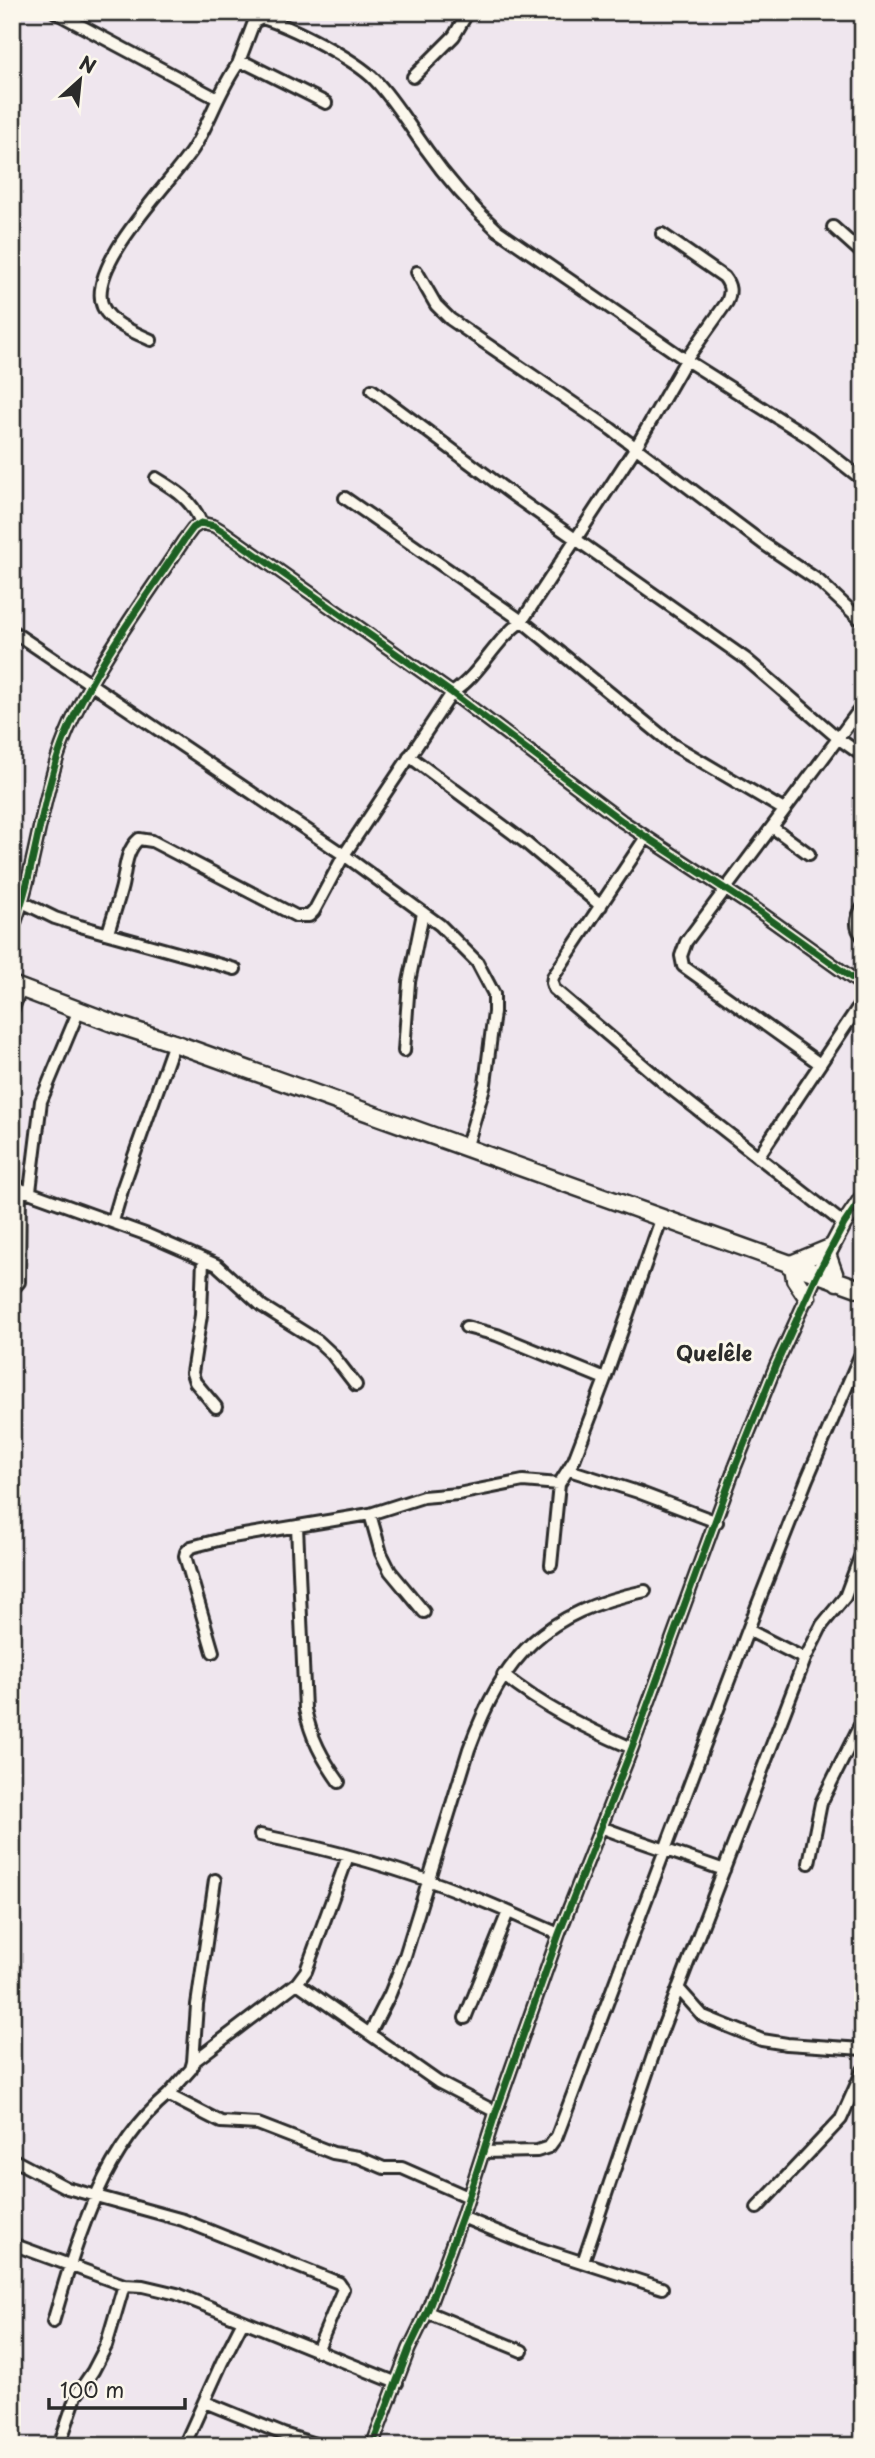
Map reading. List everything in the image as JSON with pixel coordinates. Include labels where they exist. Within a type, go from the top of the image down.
[{"type":"main road","points":[[16,986],[863,1290]]},
{"type":"main road","points":[[791,1265],[829,1251],[840,1282]]},
{"type":"main road","points":[[791,1265],[795,1279],[808,1296],[840,1282]]},
{"type":"street","points":[[55,12],[218,99]]},
{"type":"street","points":[[413,76],[454,36],[468,12]]},
{"type":"street","points":[[151,340],[112,318],[103,307],[104,282],[119,244],[170,182],[194,147],[238,64],[254,22],[262,18],[329,49],[374,78],[448,179],[497,230],[687,360],[810,438],[863,480]]},
{"type":"street","points":[[238,64],[248,64],[326,103]]},
{"type":"street","points":[[833,227],[863,254]]},
{"type":"street","points":[[108,933],[121,892],[127,857],[133,844],[139,839],[152,841],[268,902],[304,917],[314,911],[344,855],[452,693],[468,683],[506,632],[522,621],[636,447],[687,360],[727,302],[729,283],[718,272],[662,234]]},
{"type":"street","points":[[417,272],[436,305],[450,319],[636,447],[819,582],[863,622]]},
{"type":"street","points":[[372,390],[576,540],[746,659],[863,756]]},
{"type":"street","points":[[156,478],[187,500],[196,510],[201,523]]},
{"type":"street","points":[[345,498],[522,621],[672,744],[784,810]]},
{"type":"street","points":[[12,931],[23,902],[58,755],[90,685],[184,540],[193,528],[201,523],[224,532],[452,693],[646,837],[863,986]]},
{"type":"street","points":[[12,631],[344,855],[453,936],[477,962],[487,978],[495,1001],[485,1084],[466,1149]]},
{"type":"street","points":[[820,1064],[683,966],[681,956],[686,942],[863,705]]},
{"type":"street","points":[[409,756],[526,843],[601,906]]},
{"type":"street","points":[[772,827],[809,854]]},
{"type":"street","points":[[646,837],[553,977],[554,989],[669,1087],[844,1224]]},
{"type":"street","points":[[12,897],[55,918],[235,969]]},
{"type":"street","points":[[863,907],[858,914],[856,925],[863,937]]},
{"type":"street","points":[[404,1051],[409,982],[423,913]]},
{"type":"street","points":[[12,1011],[16,986]]},
{"type":"street","points":[[758,1157],[863,1000]]},
{"type":"street","points":[[12,1290],[19,1282],[21,1188],[41,1101],[79,1010]]},
{"type":"street","points":[[113,1222],[174,1042]]},
{"type":"street","points":[[21,1188],[113,1222],[203,1259],[228,1273],[262,1306],[318,1341],[356,1385]]},
{"type":"street","points":[[372,2446],[409,2349],[427,2312],[559,1934],[632,1748],[735,1467],[817,1275],[844,1224],[863,1196]]},
{"type":"street","points":[[551,1565],[559,1484],[569,1470],[605,1380],[662,1217]]},
{"type":"street","points":[[203,1259],[201,1315],[192,1373],[195,1382],[216,1407]]},
{"type":"street","points":[[466,1327],[497,1335],[605,1380]]},
{"type":"street","points":[[483,2152],[537,2151],[549,2147],[558,2136],[748,1630],[807,1479],[863,1349]]},
{"type":"street","points":[[569,1470],[638,1492],[717,1522]]},
{"type":"street","points":[[213,1652],[185,1556],[188,1548],[226,1538],[370,1514],[423,1497],[458,1494],[523,1481],[559,1484]]},
{"type":"street","points":[[370,1514],[381,1553],[390,1572],[424,1612]]},
{"type":"street","points":[[297,1526],[305,1709],[309,1728],[320,1754],[339,1782]]},
{"type":"street","points":[[583,2262],[678,1988],[805,1659],[822,1625],[845,1597],[863,1549]]},
{"type":"street","points":[[370,2033],[405,1956],[473,1739],[503,1675],[543,1632],[562,1620],[590,1606],[645,1591]]},
{"type":"street","points":[[748,1630],[805,1659]]},
{"type":"street","points":[[503,1675],[532,1697],[578,1725],[632,1748]]},
{"type":"street","points":[[809,1863],[821,1803],[863,1719]]},
{"type":"street","points":[[601,1827],[724,1870]]},
{"type":"street","points":[[260,1835],[306,1844],[428,1880],[559,1934]]},
{"type":"street","points":[[193,2062],[297,1983],[312,1958],[348,1856]]},
{"type":"street","points":[[53,2322],[94,2196],[143,2118],[191,2069],[197,2005],[215,1880]]},
{"type":"street","points":[[465,2018],[508,1912]]},
{"type":"street","points":[[297,1983],[438,2082],[496,2112]]},
{"type":"street","points":[[678,1988],[706,2018],[762,2040],[863,2049]]},
{"type":"street","points":[[757,2208],[841,2119],[863,2070]]},
{"type":"street","points":[[167,2095],[221,2122],[258,2124],[333,2153],[358,2157],[384,2168],[402,2168],[468,2197]]},
{"type":"street","points":[[12,2159],[59,2185],[183,2220],[339,2283],[343,2289],[317,2351]]},
{"type":"street","points":[[462,2217],[535,2246],[662,2288]]},
{"type":"street","points":[[12,2244],[124,2285],[159,2289],[397,2383]]},
{"type":"street","points":[[59,2446],[76,2396],[106,2346],[124,2285]]},
{"type":"street","points":[[427,2312],[522,2351]]},
{"type":"street","points":[[184,2446],[243,2321]]},
{"type":"street","points":[[205,2402],[283,2434],[321,2446]]},
{"type":"street","points":[[276,2446],[283,2434]]},
{"type":"cycle path","points":[[12,931],[26,888],[51,778],[69,728],[114,645],[184,540],[193,528],[201,523],[224,532],[452,693],[622,821],[757,910],[863,986]]},
{"type":"cycle path","points":[[372,2446],[409,2349],[427,2312],[559,1934],[632,1748],[735,1467],[776,1365],[817,1275],[844,1224],[863,1196]]},
{"type":"district","name":"Quelêle","points":[[714,1354]]}]
